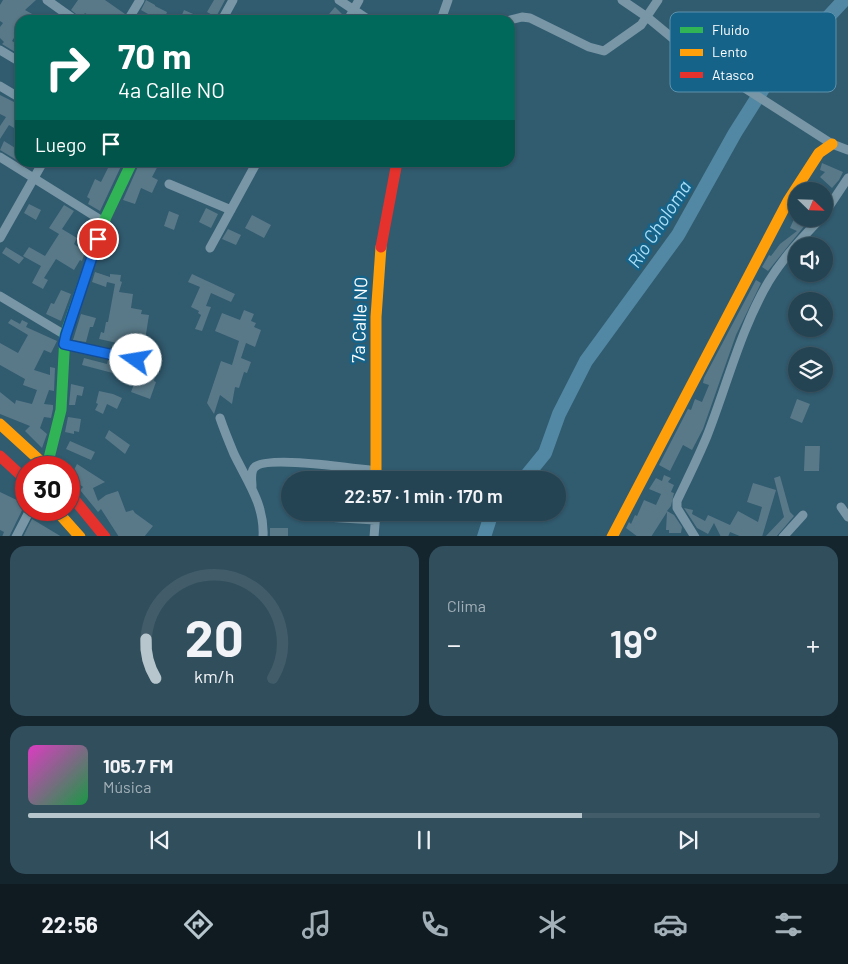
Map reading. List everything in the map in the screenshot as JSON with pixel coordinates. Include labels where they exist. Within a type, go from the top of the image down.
[{"type":"main road","points":[[612,536],[788,201],[819,153],[832,144]]},
{"type":"main road","points":[[51,456],[62,410],[65,340],[104,222],[130,167]]},
{"type":"main road","name":"7a Calle NO","points":[[376,471],[376,317],[380,255],[396,167]]},
{"type":"main road","points":[[0,424],[36,456]]},
{"type":"main road","points":[[0,456],[15,470]]},
{"type":"main road","points":[[80,505],[105,536]]},
{"type":"main road","points":[[66,521],[80,536]]},
{"type":"street","points":[[46,0],[68,15]]},
{"type":"street","points":[[131,15],[140,0]]},
{"type":"street","points":[[225,15],[233,0]]},
{"type":"street","points":[[339,0],[362,15]]},
{"type":"street","points":[[351,15],[359,0]]},
{"type":"street","points":[[443,15],[448,0]]},
{"type":"street","points":[[622,0],[670,36]]},
{"type":"street","points":[[515,19],[530,18],[589,47],[604,51],[641,25],[658,0]]},
{"type":"street","points":[[0,50],[15,59]]},
{"type":"street","points":[[0,86],[15,95]]},
{"type":"street","points":[[751,92],[832,144],[848,150]]},
{"type":"street","points":[[0,157],[15,167]]},
{"type":"street","points":[[16,167],[104,222]]},
{"type":"street","points":[[0,238],[40,167]]},
{"type":"street","points":[[210,248],[253,167]]},
{"type":"street","points":[[833,200],[848,178]]},
{"type":"street","points":[[169,184],[231,210]]},
{"type":"street","points":[[695,536],[677,508],[677,501],[707,436],[748,324],[769,281],[791,251],[812,228]]},
{"type":"street","points":[[0,296],[65,340],[136,360]]},
{"type":"street","points":[[220,418],[234,454],[252,487],[264,523],[262,536]]},
{"type":"street","points":[[252,487],[254,468],[261,463],[320,464],[353,471]]},
{"type":"street","points":[[841,507],[848,517]]},
{"type":"street","points":[[783,536],[802,515]]},
{"type":"street","points":[[16,536],[24,521]]},
{"type":"street","points":[[374,536],[375,521]]},
{"type":"building","points":[[3,0],[36,0],[25,10],[34,15],[15,15],[15,36],[12,41],[15,43],[15,52],[2,44],[4,42],[0,38],[0,27],[3,23],[0,21],[0,5]]},
{"type":"building","points":[[78,0],[105,0],[125,14],[88,15],[85,13],[83,15],[77,15],[71,10]]},
{"type":"building","points":[[146,0],[167,12],[166,15],[150,15],[141,10]]},
{"type":"building","points":[[214,0],[225,0],[217,15],[207,12]]},
{"type":"building","points":[[335,7],[343,15],[328,15]]},
{"type":"building","points":[[184,10],[196,15],[182,15]]},
{"type":"building","points":[[0,95],[15,102],[15,126],[14,128],[9,125],[0,139],[0,126],[6,117],[0,114]]},
{"type":"building","points":[[4,141],[15,148],[15,159],[0,150]]},
{"type":"building","points":[[822,163],[843,172],[833,187],[833,182],[825,182],[820,177],[825,172],[820,170]]},
{"type":"building","points":[[108,167],[121,167],[100,211],[88,204],[90,199],[87,197],[95,179],[101,182]]},
{"type":"building","points":[[138,167],[157,167],[152,177],[158,180],[152,193],[141,188],[135,204],[123,200]]},
{"type":"building","points":[[29,204],[41,210],[36,220],[24,213]]},
{"type":"building","points":[[64,205],[74,211],[62,229],[77,238],[74,244],[85,252],[82,261],[80,260],[74,270],[56,259],[44,278],[48,280],[43,289],[32,283],[41,266],[23,256],[29,247],[45,256],[59,234],[49,228]]},
{"type":"building","points":[[206,208],[218,214],[211,228],[199,222]]},
{"type":"building","points":[[169,211],[179,215],[174,230],[164,226]]},
{"type":"building","points":[[252,215],[271,225],[264,238],[245,228]]},
{"type":"building","points":[[790,228],[803,228],[795,237],[789,237],[797,231]]},
{"type":"building","points":[[228,229],[241,235],[236,245],[222,239]]},
{"type":"building","points":[[788,238],[788,246],[768,271],[762,267],[769,255],[771,256],[780,244]]},
{"type":"building","points":[[6,247],[24,258],[19,264],[2,253]]},
{"type":"building","points":[[95,272],[110,277],[110,274],[121,275],[120,281],[122,282],[119,292],[133,294],[131,308],[142,310],[141,314],[149,315],[143,353],[158,356],[154,381],[156,382],[150,399],[131,392],[136,379],[82,365],[84,358],[107,364],[108,360],[115,362],[114,366],[142,373],[144,361],[138,354],[124,351],[126,345],[99,339],[101,332],[104,333],[106,322],[108,322],[115,284],[107,282],[106,287],[92,282]]},
{"type":"building","points":[[192,274],[235,294],[231,302],[211,293],[206,306],[211,307],[202,331],[195,329],[201,315],[198,313],[199,311],[191,307],[200,287],[188,282]]},
{"type":"building","points":[[756,280],[761,283],[736,335],[703,429],[692,450],[683,445],[670,471],[659,465],[688,409],[691,410],[695,399],[702,402],[709,385],[703,383],[704,378]]},
{"type":"building","points":[[61,290],[71,294],[61,321],[46,314],[51,303],[54,304]]},
{"type":"building","points":[[244,310],[254,314],[251,321],[256,323],[254,327],[261,330],[255,347],[246,343],[241,358],[251,362],[247,373],[244,372],[239,388],[235,387],[232,404],[220,395],[214,414],[207,403],[221,361],[232,365],[239,341],[215,331],[222,313],[240,320]]},
{"type":"building","points":[[81,314],[96,318],[93,327],[90,327],[86,342],[73,340]]},
{"type":"building","points":[[11,319],[20,324],[22,320],[28,323],[26,327],[57,341],[51,353],[44,350],[34,370],[50,375],[50,367],[55,368],[54,391],[49,390],[44,404],[53,405],[51,418],[44,417],[40,428],[47,434],[42,448],[25,431],[30,426],[0,414],[0,392],[15,404],[16,400],[32,404],[37,390],[23,385],[25,379],[0,365],[0,343],[18,353],[28,335],[8,323]]},
{"type":"building","points":[[71,384],[84,387],[82,396],[77,395],[75,405],[69,405]]},
{"type":"building","points":[[99,391],[122,398],[117,409],[107,404],[103,414],[95,410],[98,404],[96,403]]},
{"type":"building","points":[[797,399],[810,404],[802,423],[790,418]]},
{"type":"building","points":[[68,417],[81,419],[79,432],[74,431],[74,434],[65,432]]},
{"type":"building","points":[[109,430],[130,445],[125,454],[105,438]]},
{"type":"building","points":[[70,441],[95,452],[91,460],[66,449]]},
{"type":"building","points":[[805,446],[820,446],[819,471],[804,471]]},
{"type":"building","points":[[80,466],[105,482],[93,488],[98,501],[106,495],[118,491],[126,512],[133,510],[153,526],[145,536],[118,536],[101,509],[98,512],[80,490],[83,487],[80,485]]},
{"type":"building","points":[[664,475],[671,478],[668,482],[674,485],[671,492],[674,493],[671,506],[667,511],[674,515],[682,527],[681,533],[669,533],[669,530],[666,530],[667,512],[652,536],[637,536],[626,528],[629,522],[631,524],[635,515],[637,516],[644,500],[656,505],[661,494],[649,489],[656,478],[662,481]]},
{"type":"building","points":[[780,476],[790,512],[794,516],[777,536],[766,536],[784,517],[774,478]]},
{"type":"building","points":[[753,483],[776,490],[762,536],[740,536],[730,532],[728,536],[720,536],[714,523],[708,534],[697,528],[684,508],[693,510],[692,514],[705,521],[708,515],[730,525],[738,511],[758,522],[762,507],[747,502]]},
{"type":"building","points":[[0,492],[15,499],[15,521],[17,521],[9,536],[2,536],[4,532],[0,530]]},
{"type":"building","points":[[31,521],[35,521],[60,536],[24,536]]},
{"type":"building","points":[[270,528],[288,528],[288,536],[270,536]]},
{"type":"waterway","name":"Río Choloma","points":[[833,12],[844,0]]},
{"type":"waterway","name":"Río Choloma","points":[[530,471],[545,453],[559,414],[586,361],[678,235],[735,133],[761,92]]},
{"type":"waterway","name":"Río Choloma","points":[[484,536],[489,521]]},
{"type":"traffic: fast","points":[[50,456],[61,410],[65,335],[106,217],[130,167]]},
{"type":"traffic: slow","points":[[613,536],[788,201],[819,153],[832,144]]},
{"type":"traffic: slow","points":[[376,471],[376,317],[381,247]]},
{"type":"traffic: slow","points":[[0,424],[35,456]]},
{"type":"traffic: slow","points":[[66,521],[79,536]]},
{"type":"traffic: jam","points":[[381,247],[396,167]]},
{"type":"traffic: jam","points":[[0,456],[15,470]]},
{"type":"traffic: jam","points":[[80,506],[104,536]]},
{"type":"route","points":[[98,239],[64,344],[136,360]]}]
